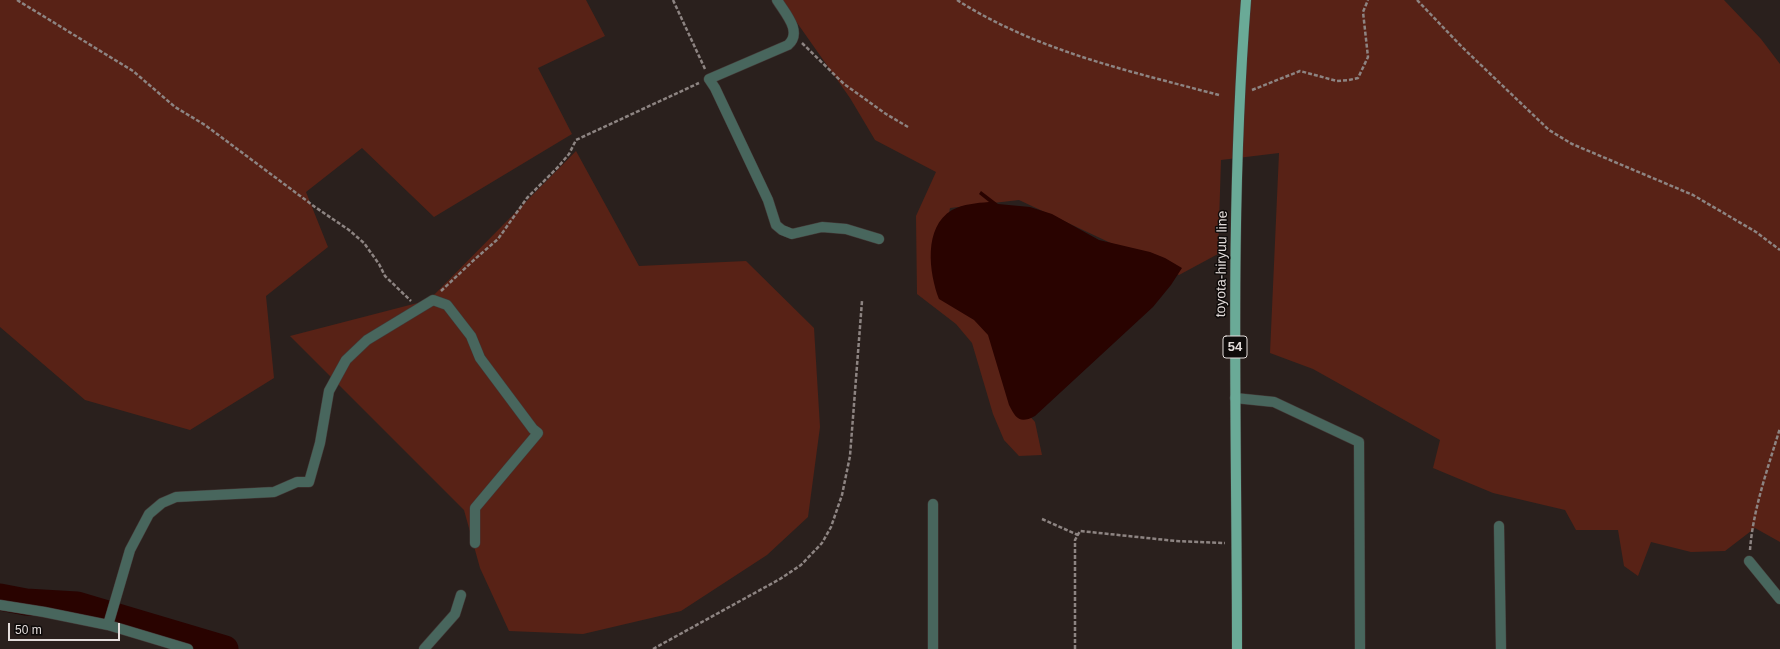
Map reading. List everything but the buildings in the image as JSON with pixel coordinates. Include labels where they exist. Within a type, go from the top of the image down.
[{"type":"main road","name":"toyota-hiryuu line","points":[[1237,649],[1235,260],[1246,0]]},
{"type":"street","points":[[776,0],[792,26],[794,40],[788,45],[709,79],[715,88],[759,180],[776,225],[782,230],[792,234],[822,227],[846,229],[878,239]]},
{"type":"street","points":[[108,625],[130,550],[149,514],[162,503],[176,497],[274,492],[297,482],[309,482],[320,443],[329,391],[346,360],[367,340],[433,300],[447,305],[471,336],[480,358],[500,388],[532,429],[538,433],[475,508],[475,543]]},
{"type":"street","points":[[1235,398],[1274,402],[1358,442],[1360,649]]},
{"type":"street","points":[[933,504],[933,649]]},
{"type":"street","points":[[1499,526],[1502,649]]},
{"type":"street","points":[[1749,561],[1780,598]]},
{"type":"street","points":[[424,649],[455,614],[461,594]]},
{"type":"street","points":[[0,605],[108,625],[188,649]]},
{"type":"path","points":[[17,0],[133,71],[175,107],[205,125],[315,207],[349,230],[364,243],[379,264],[385,276],[418,308]]},
{"type":"path","points":[[433,300],[498,239],[527,198],[561,162],[576,140],[709,79],[673,0]]},
{"type":"path","points":[[957,0],[983,16],[1044,44],[1100,64],[1219,95]]},
{"type":"path","points":[[1249,91],[1300,71],[1338,81],[1358,78],[1368,57],[1363,12],[1368,0]]},
{"type":"path","points":[[1417,0],[1462,48],[1550,130],[1572,144],[1692,195],[1756,232],[1780,250]]},
{"type":"path","points":[[794,37],[844,84],[886,114],[908,127]]},
{"type":"path","points":[[653,649],[780,579],[801,565],[825,538],[831,528],[842,495],[850,456],[862,301]]},
{"type":"path","points":[[1749,561],[1751,535],[1765,477],[1780,428]]},
{"type":"path","points":[[1042,519],[1078,535]]},
{"type":"path","points":[[1075,649],[1075,540],[1080,531],[1176,541],[1237,544]]},
{"type":"shaded area","points":[[0,0],[586,0],[605,36],[538,68],[572,134],[434,217],[362,148],[306,192],[328,247],[266,296],[274,378],[190,430],[85,400],[0,327]]},
{"type":"shaded area","points":[[781,0],[1724,0],[1761,39],[1780,64],[1780,542],[1755,528],[1725,551],[1691,552],[1651,542],[1638,576],[1624,566],[1618,530],[1576,530],[1565,510],[1493,493],[1433,468],[1440,440],[1313,369],[1270,353],[1279,153],[1221,160],[1218,254],[1179,275],[1019,200],[950,208],[941,253],[972,307],[1015,367],[1019,404],[1035,422],[1042,455],[1019,456],[1004,440],[993,414],[972,343],[956,324],[917,294],[916,216],[936,172],[875,140],[850,98]]},
{"type":"shaded area","points":[[576,151],[639,266],[746,261],[814,328],[820,427],[808,517],[767,555],[681,611],[583,634],[509,631],[480,568],[464,510],[290,336],[429,300]]},
{"type":"shaded area","points":[[981,191],[998,204],[1030,207],[1052,214],[1099,240],[1150,252],[1165,258],[1182,268],[1171,285],[1153,307],[1035,416],[1026,420],[1016,417],[1009,405],[988,335],[974,320],[939,299],[935,288],[931,264],[931,251],[936,227],[952,210],[975,203],[989,202],[979,194]]},
{"type":"waterway","points":[[0,597],[26,602],[77,605],[225,649]]}]
